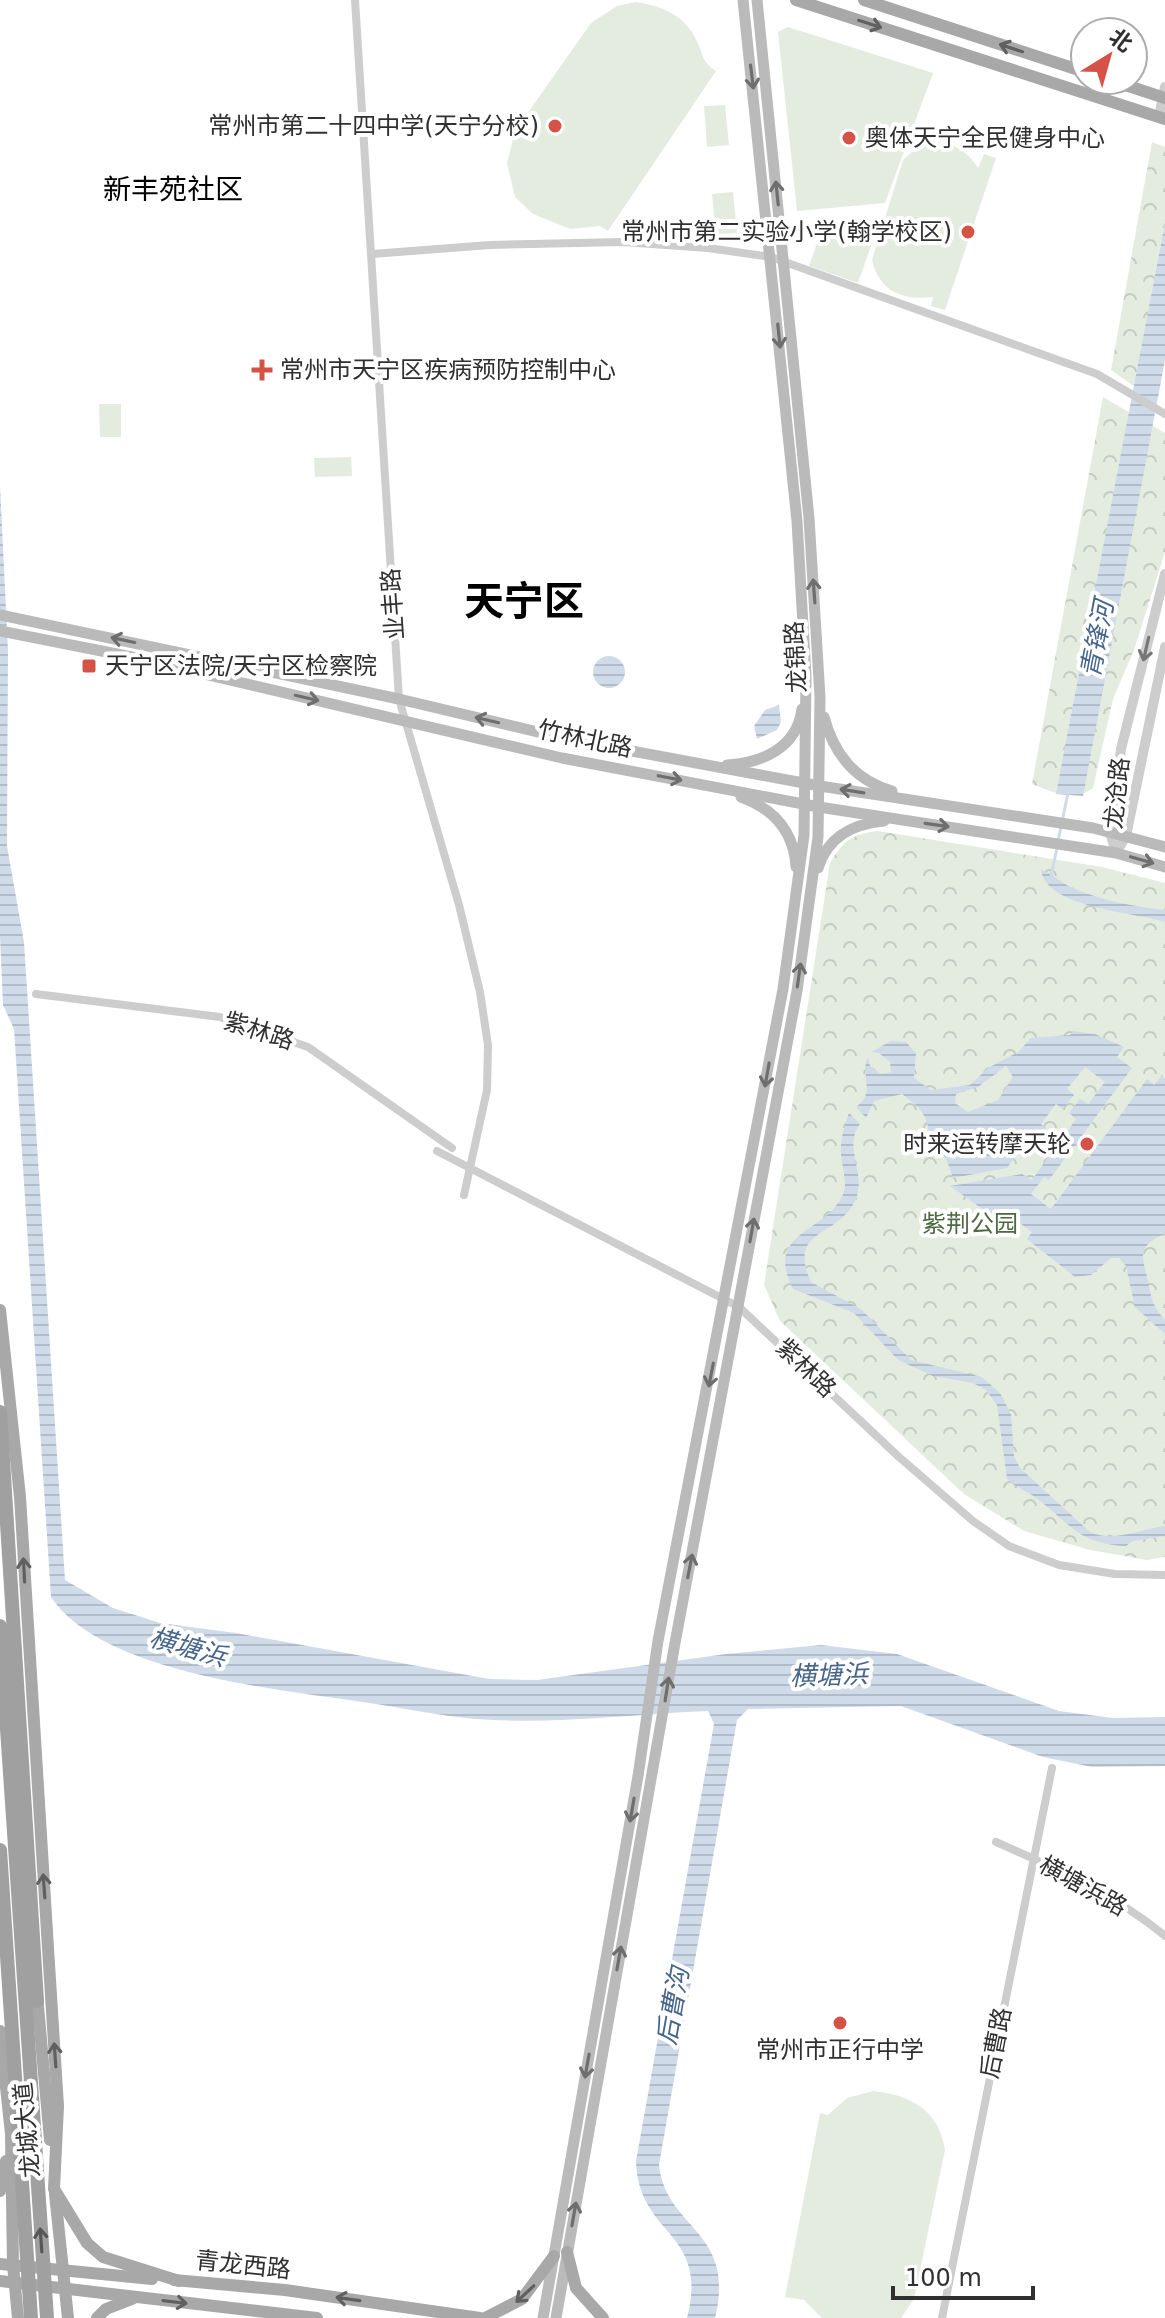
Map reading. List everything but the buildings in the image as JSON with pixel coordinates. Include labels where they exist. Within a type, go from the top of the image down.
[{"type":"highway","points":[[0,1412],[37,2001]]},
{"type":"highway","points":[[0,1626],[47,2318]]},
{"type":"highway","points":[[0,1850],[31,2318]]},
{"type":"main road","name":"龙锦路","points":[[543,2318],[658,1641],[726,1299],[797,891],[805,804],[806,677],[797,521],[743,0]]},
{"type":"main road","name":"龙锦路","points":[[556,2318],[675,1643],[797,991],[819,807],[820,697],[809,518],[757,0]]},
{"type":"main road","points":[[796,0],[1162,118]]},
{"type":"main road","points":[[864,0],[1069,67]]},
{"type":"main road","name":"竹林北路","points":[[5,616],[399,699],[567,739],[820,786],[1047,820],[1165,847]]},
{"type":"main road","name":"竹林北路","points":[[6,632],[562,758],[819,807],[1116,853],[1165,867]]},
{"type":"main road","points":[[710,765],[755,762],[776,753],[800,720],[806,677]]},
{"type":"main road","points":[[820,697],[832,745],[850,769],[880,788],[929,803]]},
{"type":"main road","points":[[707,785],[754,802],[776,817],[789,835],[797,891]]},
{"type":"main road","points":[[809,899],[822,855],[834,838],[857,826],[901,819]]},
{"type":"main road","points":[[0,1310],[20,1497],[58,2106],[54,2189],[87,2243],[103,2257],[179,2281]]},
{"type":"main road","name":"龙城大道","points":[[0,1507],[37,2001],[68,2318]]},
{"type":"main road","name":"龙城大道","points":[[0,2031],[11,2134],[6,2192],[7,2265],[14,2283],[18,2318]]},
{"type":"main road","points":[[6,2192],[54,2189]]},
{"type":"main road","points":[[567,2252],[576,2288],[603,2318]]},
{"type":"main road","points":[[483,2318],[522,2299],[554,2256]]},
{"type":"main road","name":"青龙西路","points":[[7,2265],[285,2290],[483,2318]]},
{"type":"main road","name":"青龙西路","points":[[0,2281],[317,2318]]},
{"type":"main road","points":[[97,2318],[106,2309],[136,2297]]},
{"type":"street","name":"业丰路","points":[[355,0],[399,699],[459,905],[484,1019],[487,1090],[464,1195]]},
{"type":"street","points":[[1162,118],[1164,94]]},
{"type":"street","points":[[372,254],[490,245],[623,242],[708,248],[771,257],[1050,356],[1129,391],[1163,413]]},
{"type":"street","name":"龙沧路","points":[[1116,853],[1110,832],[1121,749],[1165,574]]},
{"type":"street","name":"龙沧路","points":[[1116,853],[1126,836],[1165,647]]},
{"type":"street","name":"紫林路","points":[[36,994],[220,1017],[308,1047],[452,1148]]},
{"type":"street","name":"紫林路","points":[[437,1151],[472,1166],[739,1307],[899,1457],[973,1521],[1009,1546],[1059,1565],[1115,1574],[1165,1575]]},
{"type":"street","name":"后曹路","points":[[942,2318],[1052,1768]]},
{"type":"street","name":"横塘浜路","points":[[996,1842],[1103,1893],[1165,1936]]},
{"type":"green space","points":[[635,2],[656,6],[682,20],[689,27],[709,66],[716,71],[608,231],[600,226],[570,229],[533,214],[515,197],[507,163],[515,131],[591,23],[617,6]]},
{"type":"green space","name":"奥体天宁全民健身中心","points":[[788,27],[933,73],[885,203],[797,211],[778,32]]},
{"type":"green space","points":[[725,105],[729,145],[707,147],[704,106]]},
{"type":"green space","points":[[1152,142],[1165,147],[1165,223],[1135,387],[1111,370]]},
{"type":"green space","points":[[922,143],[954,146],[967,154],[978,168],[984,154],[996,158],[945,310],[931,306],[933,297],[912,297],[894,292],[880,279],[872,260],[903,160]]},
{"type":"green space","points":[[733,192],[737,233],[716,235],[712,194]]},
{"type":"green space","points":[[823,226],[872,243],[858,283],[809,266]]},
{"type":"green space","points":[[1103,397],[1165,433],[1165,552],[1134,650],[1113,699],[1093,788],[1071,795],[1032,784]]},
{"type":"green space","points":[[99,404],[121,404],[121,437],[100,437]]},
{"type":"green space","points":[[351,457],[352,476],[315,477],[314,458]]},
{"type":"green space","name":"紫荆公园","points":[[878,831],[1102,867],[1165,883],[1165,1557],[1147,1560],[1090,1550],[1024,1531],[964,1494],[780,1321],[764,1285],[830,863],[849,840]]},
{"type":"green space","points":[[873,2091],[899,2096],[921,2107],[937,2124],[945,2150],[914,2299],[901,2318],[822,2318],[804,2300],[785,2297],[820,2113],[828,2115],[847,2098]]},
{"type":"water","points":[[1165,223],[1165,360],[1083,796],[1056,794]]},
{"type":"water","points":[[0,485],[8,651],[7,846],[24,942],[65,1580],[113,1608],[160,1623],[236,1633],[489,1679],[537,1680],[726,1654],[821,1645],[897,1654],[1059,1711],[1113,1718],[1165,1717],[1165,1766],[1092,1767],[1043,1757],[901,1706],[748,1709],[737,1720],[659,2165],[664,2187],[709,2248],[717,2266],[719,2289],[715,2318],[687,2318],[691,2289],[689,2267],[681,2250],[648,2205],[640,2186],[636,2161],[714,1724],[708,1711],[505,1721],[433,1714],[239,1683],[149,1660],[109,1644],[75,1623],[51,1597],[14,1029],[3,1005],[0,936]]},
{"type":"water","points":[[609,656],[620,661],[625,672],[620,683],[609,688],[598,683],[593,672],[598,661]]},
{"type":"water","points":[[779,705],[781,722],[777,730],[757,739],[754,726],[765,710]]},
{"type":"water","points":[[1041,870],[1068,886],[1095,896],[1165,910],[1165,922],[1075,901],[1047,883]]},
{"type":"water","points":[[1074,1031],[1095,1034],[1124,1047],[1117,1057],[1132,1068],[1049,1180],[1044,1177],[1031,1194],[1051,1209],[1147,1079],[1154,1085],[1162,1075],[1165,1079],[1165,1234],[1148,1244],[1143,1256],[1152,1300],[1165,1320],[1165,1334],[1135,1307],[1126,1266],[1119,1258],[1111,1258],[1091,1275],[1075,1277],[1027,1239],[1032,1232],[1009,1215],[1002,1223],[950,1186],[1022,1174],[1032,1180],[1049,1156],[1041,1150],[1053,1134],[1061,1140],[1076,1119],[1069,1113],[1080,1099],[1088,1104],[1105,1082],[1085,1067],[1067,1089],[1074,1095],[1063,1109],[1056,1104],[1041,1124],[1047,1130],[1035,1145],[1028,1140],[1007,1168],[953,1178],[947,1161],[929,1139],[922,1113],[902,1094],[874,1101],[866,1118],[856,1107],[867,1090],[865,1071],[868,1057],[870,1066],[881,1074],[891,1072],[890,1062],[879,1053],[871,1052],[891,1041],[906,1042],[916,1053],[914,1078],[931,1090],[970,1085],[988,1068],[1018,1052],[1031,1038],[1070,1035]],"holes":[[[1006,1066],[1013,1077],[998,1100],[968,1112],[955,1103],[956,1094],[978,1087]]]},
{"type":"water","points":[[849,1113],[860,1124],[853,1142],[858,1191],[847,1213],[809,1243],[805,1265],[811,1282],[861,1309],[911,1360],[982,1377],[1000,1393],[1011,1414],[1014,1456],[1020,1468],[1090,1532],[1118,1536],[1165,1526],[1165,1536],[1133,1541],[1126,1546],[1098,1542],[1078,1532],[1007,1479],[997,1405],[986,1390],[973,1383],[933,1376],[898,1360],[854,1313],[793,1289],[786,1270],[786,1255],[792,1243],[825,1217],[844,1192],[841,1144]]},
{"type":"waterway","name":"青锋河","points":[[1058,841],[1068,793]]},
{"type":"waterway","name":"青锋河","points":[[1051,876],[1057,848]]},
{"type":"place","name":"常州市第二十四中学(天宁分校)","points":[[555,126]]},
{"type":"place","name":"奥体天宁全民健身中心","points":[[849,138]]},
{"type":"place","name":"常州市第二实验小学(翰学校区)","points":[[968,232]]},
{"type":"place","name":"常州市天宁区疾病预防控制中心","points":[[262,370]]},
{"type":"place","name":"天宁区法院/天宁区检察院","points":[[89,666]]},
{"type":"place","name":"时来运转摩天轮","points":[[1087,1144]]},
{"type":"place","name":"常州市正行中学","points":[[840,2023]]},
{"type":"district","name":"新丰苑社区","points":[[173,189]]},
{"type":"district","name":"天宁区","points":[[524,601]]},
{"type":"water label","name":"横塘浜","points":[[188,1647]]},
{"type":"water label","name":"横塘浜","points":[[829,1675]]},
{"type":"water label","name":"后曹沟","points":[[673,2006]]}]
